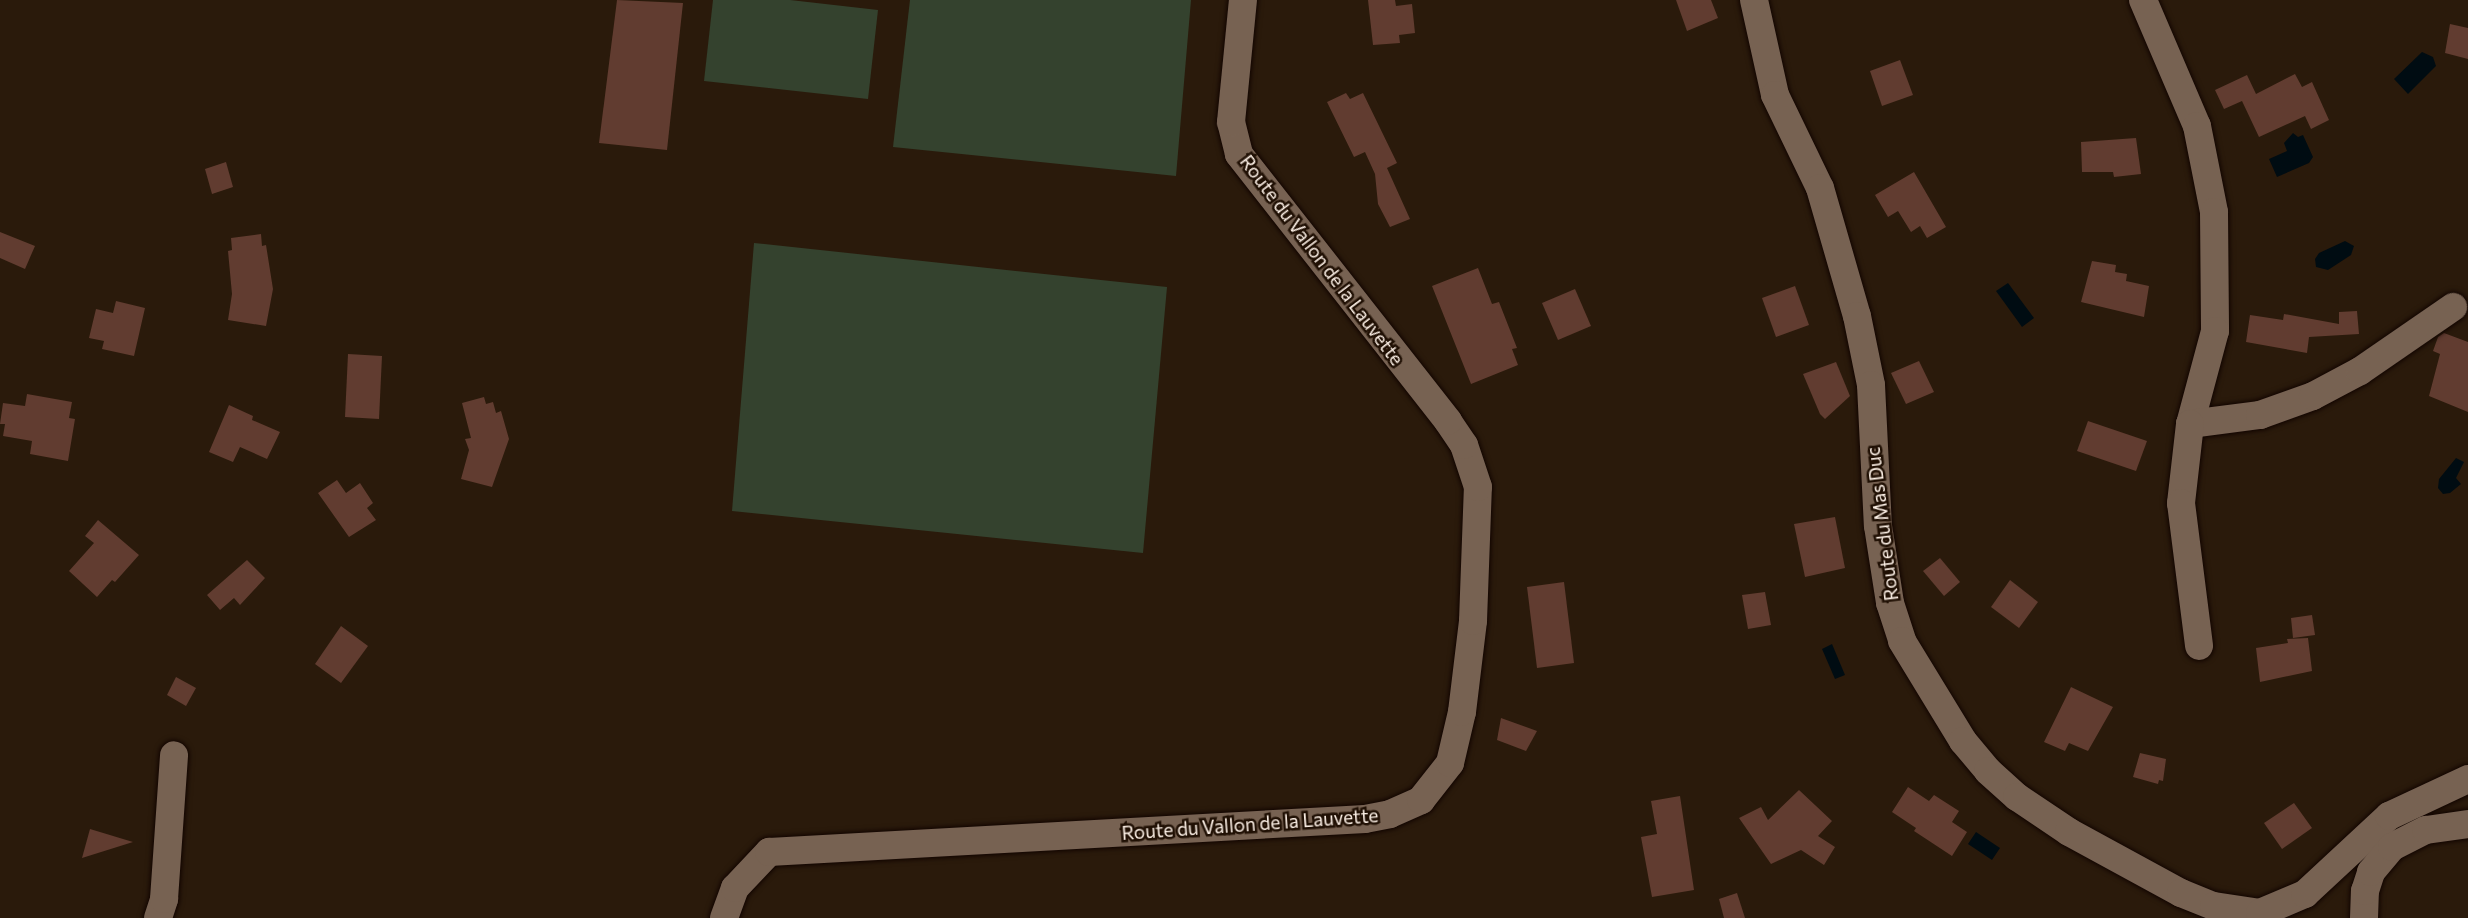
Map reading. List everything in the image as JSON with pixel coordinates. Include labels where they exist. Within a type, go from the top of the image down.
[{"type":"street","name":"Route du Vallon de la Lauvette","points":[[724,918],[735,888],[769,852],[1365,819],[1390,814],[1421,800],[1450,763],[1462,712],[1473,621],[1478,487],[1464,445],[1447,421],[1239,154],[1231,122],[1243,0]]},
{"type":"street","name":"Route du Mas Duc","points":[[1754,0],[1774,95],[1820,188],[1857,316],[1871,385],[1878,526],[1890,603],[1902,641],[1963,741],[1988,771],[2069,832],[2180,894],[2214,906],[2260,913],[2305,894],[2389,816],[2468,779]]},
{"type":"street","points":[[2143,0],[2197,126],[2214,212],[2215,331],[2190,424],[2181,503],[2199,646]]},
{"type":"street","points":[[2190,424],[2260,415],[2313,396],[2360,372],[2453,306]]},
{"type":"street","points":[[158,918],[164,899],[174,755]]},
{"type":"street","points":[[2364,918],[2365,891],[2371,872],[2392,847],[2426,830],[2468,824]]},
{"type":"green space","points":[[713,0],[790,0],[878,10],[868,99],[704,81]]},
{"type":"green space","points":[[910,0],[1191,0],[1176,176],[893,147]]},
{"type":"green space","points":[[754,243],[1167,287],[1143,553],[732,511]]},
{"type":"shaded area","points":[[2422,52],[2433,57],[2436,66],[2408,94],[2394,79]]},
{"type":"shaded area","points":[[2293,133],[2298,137],[2303,135],[2313,157],[2309,163],[2277,177],[2269,159],[2287,151],[2284,143]]},
{"type":"shaded area","points":[[2345,241],[2354,246],[2351,255],[2328,270],[2316,267],[2315,259],[2319,253]]},
{"type":"shaded area","points":[[2008,283],[2034,318],[2022,327],[1996,291]]},
{"type":"shaded area","points":[[2456,458],[2464,462],[2456,478],[2461,484],[2450,493],[2443,494],[2438,488],[2439,479]]},
{"type":"shaded area","points":[[1832,644],[1845,675],[1835,679],[1822,649]]},
{"type":"shaded area","points":[[1976,832],[2000,848],[1992,860],[1968,844]]},
{"type":"building","points":[[617,0],[683,3],[667,150],[599,143]]},
{"type":"building","points":[[1368,0],[1395,0],[1396,6],[1412,4],[1415,33],[1399,35],[1400,43],[1373,45]]},
{"type":"building","points":[[1676,0],[1711,0],[1718,18],[1687,31]]},
{"type":"building","points":[[2450,24],[2468,28],[2468,59],[2445,53]]},
{"type":"building","points":[[1900,60],[1913,95],[1882,106],[1870,71]]},
{"type":"building","points":[[2295,74],[2302,87],[2312,82],[2329,120],[2311,129],[2305,116],[2259,137],[2242,101],[2224,109],[2215,90],[2247,75],[2256,94]]},
{"type":"building","points":[[1346,93],[1350,99],[1363,93],[1397,163],[1387,168],[1410,219],[1390,227],[1378,204],[1375,174],[1365,152],[1354,157],[1327,102]]},
{"type":"building","points":[[2136,138],[2141,174],[2114,177],[2113,172],[2082,172],[2081,142]]},
{"type":"building","points":[[226,162],[233,187],[212,194],[205,169]]},
{"type":"building","points":[[1914,172],[1946,227],[1927,238],[1920,226],[1911,232],[1898,211],[1888,217],[1875,195]]},
{"type":"building","points":[[0,232],[35,246],[25,269],[0,258]]},
{"type":"building","points":[[261,234],[262,246],[266,245],[273,289],[266,326],[228,320],[232,294],[228,251],[232,250],[231,238]]},
{"type":"building","points":[[2092,261],[2116,265],[2115,272],[2127,274],[2126,281],[2149,286],[2144,317],[2081,302]]},
{"type":"building","points":[[1478,268],[1492,304],[1499,302],[1517,348],[1512,349],[1518,365],[1471,384],[1432,286]]},
{"type":"building","points":[[1795,286],[1809,325],[1776,337],[1762,298]]},
{"type":"building","points":[[1575,289],[1591,326],[1558,340],[1542,303]]},
{"type":"building","points":[[116,301],[145,308],[134,356],[102,349],[104,341],[89,338],[96,309],[113,313]]},
{"type":"building","points":[[2357,311],[2359,334],[2309,337],[2307,353],[2246,342],[2250,315],[2283,320],[2284,314],[2339,324],[2339,312]]},
{"type":"building","points":[[2444,333],[2468,342],[2468,412],[2429,396],[2440,354],[2433,351],[2438,337]]},
{"type":"building","points":[[348,354],[382,356],[379,419],[345,417]]},
{"type":"building","points":[[1919,361],[1934,392],[1906,404],[1891,373]]},
{"type":"building","points":[[1836,362],[1850,396],[1825,419],[1820,414],[1803,374]]},
{"type":"building","points":[[27,394],[72,402],[69,418],[75,419],[68,461],[30,454],[32,441],[3,436],[5,424],[0,424],[3,403],[25,406]]},
{"type":"building","points":[[484,397],[486,404],[493,402],[496,413],[501,411],[509,439],[492,487],[461,479],[469,450],[465,439],[471,438],[462,403]]},
{"type":"building","points":[[229,405],[253,416],[252,420],[280,432],[267,459],[240,447],[233,462],[209,452]]},
{"type":"building","points":[[2088,421],[2147,441],[2136,471],[2077,451]]},
{"type":"building","points":[[337,480],[346,493],[360,483],[373,503],[367,508],[376,520],[349,537],[318,493]]},
{"type":"building","points":[[1835,517],[1845,568],[1805,577],[1794,524]]},
{"type":"building","points":[[98,520],[139,555],[115,582],[112,580],[97,597],[69,571],[94,543],[85,536]]},
{"type":"building","points":[[1940,558],[1960,582],[1944,596],[1923,571]]},
{"type":"building","points":[[247,560],[265,578],[240,605],[234,598],[220,610],[207,595]]},
{"type":"building","points":[[2010,580],[2038,602],[2019,628],[1991,607]]},
{"type":"building","points":[[1564,582],[1574,663],[1537,668],[1527,587]]},
{"type":"building","points":[[1765,592],[1771,625],[1748,629],[1742,595]]},
{"type":"building","points":[[2312,615],[2315,635],[2293,638],[2291,618]]},
{"type":"building","points":[[341,626],[368,646],[341,683],[315,664]]},
{"type":"building","points":[[2308,638],[2312,671],[2260,682],[2256,648],[2288,643],[2287,639]]},
{"type":"building","points":[[176,677],[196,688],[186,706],[167,695]]},
{"type":"building","points":[[2071,687],[2113,707],[2088,751],[2069,743],[2065,751],[2044,742]]},
{"type":"building","points":[[1501,718],[1537,731],[1526,751],[1497,740]]},
{"type":"building","points":[[2140,753],[2166,759],[2163,781],[2159,780],[2158,784],[2133,777]]},
{"type":"building","points":[[1908,787],[1929,801],[1934,795],[1959,811],[1952,822],[1967,832],[1952,856],[1914,831],[1916,828],[1892,812]]},
{"type":"building","points":[[1799,790],[1832,821],[1818,836],[1835,847],[1824,865],[1801,850],[1771,864],[1739,818],[1761,807],[1768,820]]},
{"type":"building","points":[[1680,796],[1694,890],[1652,897],[1641,837],[1657,834],[1651,801]]},
{"type":"building","points":[[2294,803],[2312,828],[2282,849],[2264,823]]},
{"type":"building","points":[[90,829],[133,842],[82,858]]},
{"type":"building","points":[[1737,893],[1745,918],[1724,918],[1719,899]]}]
